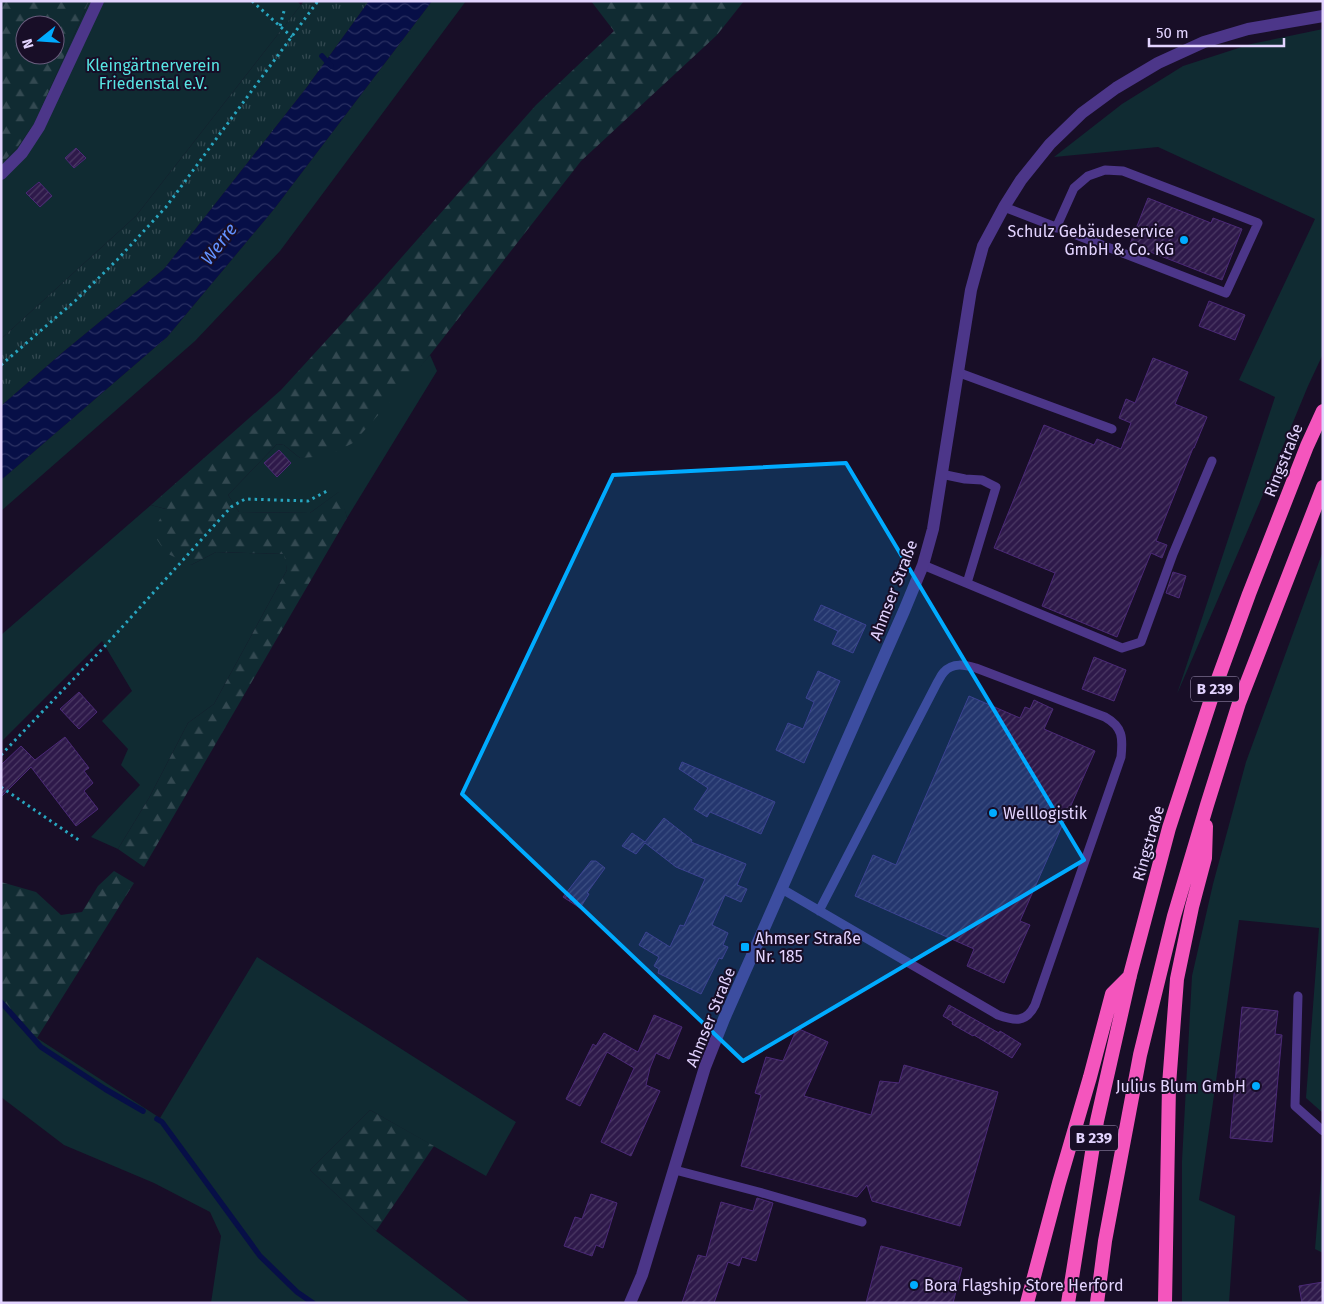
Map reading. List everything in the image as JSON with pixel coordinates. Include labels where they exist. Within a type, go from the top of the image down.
[{"type":"highway","name":"Ringstraße","points":[[1068,1303],[1097,1121],[1130,975],[1169,828],[1214,690],[1249,594],[1306,446],[1323,411]]},
{"type":"highway","name":"B 239","points":[[1097,1303],[1105,1241],[1140,1055],[1174,916],[1239,703],[1323,487]]},
{"type":"highway","points":[[1165,1303],[1169,1085],[1177,979],[1192,907],[1205,858],[1207,805]]},
{"type":"highway","points":[[1027,1303],[1112,994],[1130,975]]},
{"type":"street","points":[[1,174],[22,153],[39,127],[98,1]]},
{"type":"street","name":"Ahmser Straße","points":[[630,1303],[642,1275],[705,1067],[724,1019],[923,565],[933,529],[970,290],[983,246],[1004,207],[1021,180],[1050,144],[1082,114],[1116,88],[1158,63],[1204,42],[1248,29],[1323,16]]},
{"type":"lane","points":[[1004,207],[1056,228],[1226,293],[1258,223],[1123,171],[1105,170],[1088,176],[1074,188],[1056,228]]},
{"type":"lane","points":[[957,372],[1112,429]]},
{"type":"lane","points":[[923,565],[1122,648],[1141,642],[1173,554],[1212,461]]},
{"type":"lane","points":[[941,474],[982,480],[996,487],[967,583]]},
{"type":"lane","points":[[782,889],[819,911],[998,1015],[1010,1019],[1022,1019],[1030,1014],[1035,1005],[1121,757],[1123,741],[1120,731],[1114,722],[1105,717],[976,668],[964,664],[954,666],[944,672],[937,683],[819,911]]},
{"type":"lane","points":[[1298,996],[1295,1106],[1323,1131]]},
{"type":"lane","points":[[675,1170],[862,1222]]},
{"type":"path","points":[[252,1],[292,37]]},
{"type":"path","points":[[1,364],[82,294],[166,208],[318,1]]},
{"type":"path","points":[[280,26],[284,11]]},
{"type":"path","points":[[1,755],[105,646],[231,507],[245,499],[308,501],[329,490]]},
{"type":"path","points":[[1,787],[80,841]]},
{"type":"highlighted area","points":[[846,463],[1084,860],[743,1061],[462,794],[613,475]]},
{"type":"green space","points":[[1,1],[89,1],[65,55],[65,15],[15,15],[15,65],[60,65],[34,124],[16,149],[1,164]]},
{"type":"green space","name":"Kleingärtnerverein Friedenstal e.V.","points":[[89,1],[297,1],[301,5],[136,216],[1,339],[1,164],[16,149],[34,124],[60,65],[65,65],[65,55]]},
{"type":"green space","points":[[304,1],[369,1],[307,87],[164,269],[1,406],[1,339],[136,216]]},
{"type":"green space","points":[[432,1],[466,1],[280,251],[195,341],[1,511],[1,480],[167,337],[274,209]]},
{"type":"green space","points":[[591,1],[744,1],[717,35],[581,161],[430,355],[353,443],[327,456],[300,458],[284,445],[277,444],[228,495],[239,512],[310,513],[340,491],[347,518],[144,867],[118,849],[149,798],[188,723],[214,704],[287,570],[284,554],[216,552],[191,565],[166,553],[152,532],[166,509],[151,505],[281,390],[379,283],[536,105],[614,31]]},
{"type":"green space","points":[[1323,29],[1323,354],[1177,694],[1275,397],[1239,380],[1315,219],[1158,147],[1054,157],[1122,104],[1183,66],[1251,44]]},
{"type":"green space","points":[[430,355],[437,371],[347,518],[339,492],[310,513],[239,512],[228,495],[277,444],[284,445],[300,458],[352,443]]},
{"type":"green space","points":[[151,505],[166,509],[191,565],[216,552],[285,554],[287,570],[214,704],[188,723],[149,798],[118,849],[91,837],[140,785],[121,765],[128,749],[102,721],[132,691],[102,641],[1,742],[1,635]]},
{"type":"green space","points":[[1323,551],[1323,1113],[1306,1098],[1319,928],[1239,920],[1199,1200],[1235,1216],[1229,1303],[1182,1303],[1182,1161],[1192,976],[1213,884],[1246,762]]},
{"type":"green space","points":[[114,871],[134,883],[37,1038],[1,1004],[1,882],[36,892],[61,915],[82,912],[98,886]]},
{"type":"green space","points":[[257,957],[516,1122],[486,1176],[370,1110],[310,1170],[376,1231],[471,1303],[211,1303],[221,1236],[210,1212],[154,1183],[64,1145],[1,1097],[1,1004],[37,1038],[160,1118]]},
{"type":"green space","points":[[370,1110],[434,1146],[376,1231],[310,1170]]},
{"type":"green space","points":[[1323,1156],[1323,1253],[1315,1249]]},
{"type":"water","name":"Werre","points":[[369,1],[432,1],[274,209],[167,337],[1,480],[1,406],[164,269],[307,87]]},
{"type":"building","points":[[76,148],[86,158],[74,168],[65,158]]},
{"type":"building","points":[[39,182],[52,196],[40,207],[26,193]]},
{"type":"building","name":"Schulz Gebäudeservice GmbH & Co. KG","points":[[1148,198],[1211,223],[1213,218],[1242,229],[1222,280],[1130,244]]},
{"type":"building","points":[[1209,301],[1245,315],[1235,340],[1199,326]]},
{"type":"building","points":[[1153,358],[1188,372],[1175,404],[1207,417],[1156,541],[1167,545],[1162,558],[1151,553],[1117,637],[1042,606],[1055,573],[994,548],[1044,425],[1094,445],[1097,439],[1121,449],[1131,423],[1119,418],[1126,399],[1135,403]]},
{"type":"building","points":[[279,450],[291,463],[277,477],[264,463]]},
{"type":"building","points":[[1173,572],[1186,576],[1179,598],[1166,593]]},
{"type":"building","points":[[821,605],[866,625],[853,653],[832,644],[838,631],[814,620]]},
{"type":"building","points":[[1094,657],[1126,670],[1114,701],[1082,689]]},
{"type":"building","points":[[818,671],[840,681],[804,763],[776,750],[788,723],[803,729],[814,702],[806,698]]},
{"type":"building","points":[[79,692],[97,712],[79,729],[60,709]]},
{"type":"building","name":"Welllogistik","points":[[969,696],[1020,718],[1025,707],[1030,709],[1034,700],[1053,709],[1044,729],[1095,751],[1020,921],[1030,925],[1004,983],[967,966],[974,949],[855,896],[873,855],[896,865]]},
{"type":"building","points":[[65,737],[89,768],[84,771],[93,783],[84,791],[98,809],[76,826],[31,767],[1,797],[1,765],[21,746],[35,760]]},
{"type":"building","points":[[682,762],[775,802],[761,834],[710,812],[707,817],[694,809],[708,788],[679,769]]},
{"type":"building","points":[[664,818],[692,840],[691,842],[746,864],[737,885],[747,889],[741,902],[725,895],[712,925],[728,933],[723,945],[728,947],[722,959],[719,958],[701,994],[658,973],[659,969],[654,966],[659,957],[639,945],[646,932],[670,947],[680,925],[684,926],[705,879],[676,867],[645,843],[636,854],[622,846],[632,833],[645,842]]},
{"type":"building","points":[[591,861],[596,861],[605,868],[587,893],[589,894],[580,908],[563,897]]},
{"type":"building","points":[[949,1005],[1021,1044],[1012,1058],[952,1024],[953,1022],[943,1016]]},
{"type":"building","name":"Julius Blum GmbH","points":[[1242,1007],[1278,1011],[1275,1034],[1282,1035],[1272,1142],[1230,1138]]},
{"type":"building","points":[[654,1015],[682,1027],[669,1059],[656,1053],[650,1068],[646,1085],[660,1091],[631,1156],[601,1142],[634,1068],[607,1052],[580,1106],[566,1099],[593,1044],[596,1046],[604,1033],[638,1052]]},
{"type":"building","points":[[797,1028],[828,1042],[804,1096],[871,1115],[880,1081],[899,1083],[904,1065],[998,1092],[960,1226],[872,1201],[867,1185],[857,1197],[741,1166],[761,1095],[755,1093],[766,1057],[783,1061]]},
{"type":"building","points":[[591,1194],[617,1203],[603,1248],[596,1245],[592,1256],[564,1246],[575,1217],[582,1219]]},
{"type":"building","points":[[757,1198],[773,1203],[756,1261],[742,1257],[739,1266],[728,1262],[714,1303],[682,1303],[698,1255],[706,1257],[721,1202],[753,1211]]},
{"type":"building","name":"Bora Flagship Store Herford","points":[[881,1246],[962,1268],[953,1303],[866,1303]]},
{"type":"building","points":[[1323,1282],[1323,1303],[1302,1303],[1299,1286]]},
{"type":"waterway","points":[[322,56],[331,66]]},
{"type":"waterway","points":[[1,1002],[41,1047],[105,1089],[143,1111]]},
{"type":"waterway","points":[[157,1119],[162,1122],[260,1256],[297,1292],[313,1303]]},
{"type":"place","name":"Schulz Gebäudeservice GmbH & Co. KG","points":[[1184,240]]},
{"type":"place","name":"Welllogistik","points":[[993,813]]},
{"type":"place","name":"Ahmser Straße Nr. 185","points":[[745,947]]},
{"type":"place","name":"Julius Blum GmbH","points":[[1256,1086]]},
{"type":"place","name":"Bora Flagship Store Herford","points":[[914,1285]]}]
